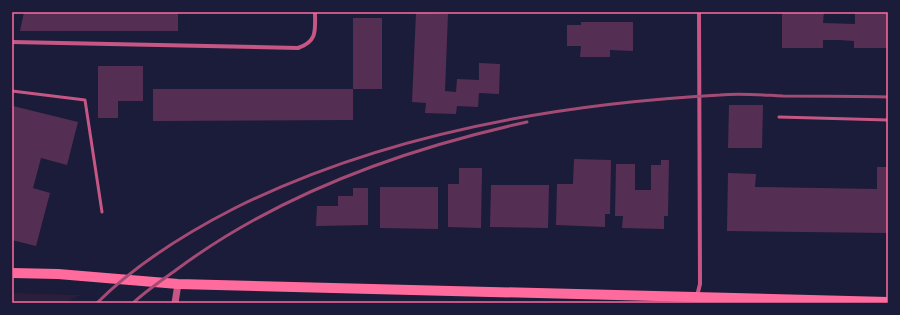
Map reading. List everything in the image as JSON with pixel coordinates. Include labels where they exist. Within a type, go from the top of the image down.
[{"type":"main road","points":[[12,273],[58,274],[178,284],[699,300],[795,299],[888,302]]},
{"type":"street","points":[[12,42],[298,48],[308,44],[314,35],[315,12]]},
{"type":"street","points":[[699,12],[699,300]]},
{"type":"street","points":[[175,303],[178,284]]},
{"type":"lane","points":[[12,91],[85,100],[102,212]]},
{"type":"lane","points":[[779,117],[888,120]]},
{"type":"shaded area","points":[[12,293],[80,295],[64,303],[12,303]]},
{"type":"building","points":[[24,12],[178,12],[178,31],[20,31]]},
{"type":"building","points":[[782,12],[824,12],[823,23],[855,24],[855,12],[888,12],[888,48],[854,48],[854,41],[823,40],[823,48],[782,48]]},
{"type":"building","points":[[416,13],[448,14],[445,91],[456,92],[457,79],[479,80],[479,63],[500,64],[499,94],[479,93],[478,107],[457,106],[456,114],[425,113],[426,103],[412,102]]},
{"type":"building","points":[[353,18],[382,18],[382,89],[353,89]]},
{"type":"building","points":[[581,22],[633,22],[633,51],[610,50],[610,57],[580,57],[581,46],[567,46],[567,25],[581,25]]},
{"type":"building","points":[[98,66],[143,66],[143,101],[118,101],[118,118],[98,118]]},
{"type":"building","points":[[153,89],[353,89],[353,120],[153,121]]},
{"type":"building","points":[[729,105],[763,105],[762,148],[728,148]]},
{"type":"building","points":[[13,106],[78,122],[67,165],[41,158],[33,188],[50,193],[36,246],[12,240]]},
{"type":"building","points":[[574,159],[611,160],[610,214],[605,214],[605,227],[556,225],[557,184],[573,184]]},
{"type":"building","points":[[661,160],[669,160],[668,216],[664,216],[664,229],[622,228],[623,216],[615,216],[616,164],[635,164],[635,190],[651,190],[651,165],[661,165]]},
{"type":"building","points":[[877,167],[888,167],[888,233],[727,231],[728,173],[756,174],[755,187],[877,189]]},
{"type":"building","points":[[459,168],[482,168],[481,228],[448,227],[448,184],[459,184]]},
{"type":"building","points":[[491,185],[549,185],[548,228],[490,227]]},
{"type":"building","points":[[380,187],[438,187],[438,229],[380,228]]},
{"type":"building","points":[[353,188],[368,188],[368,225],[316,226],[317,206],[338,206],[338,196],[353,196]]},
{"type":"railway","points":[[97,303],[128,275],[162,250],[235,208],[292,182],[350,160],[410,142],[472,127],[533,115],[658,99],[736,94],[888,97]]},
{"type":"railway","points":[[133,303],[159,282],[215,243],[299,197],[389,161],[435,146],[527,122]]}]
